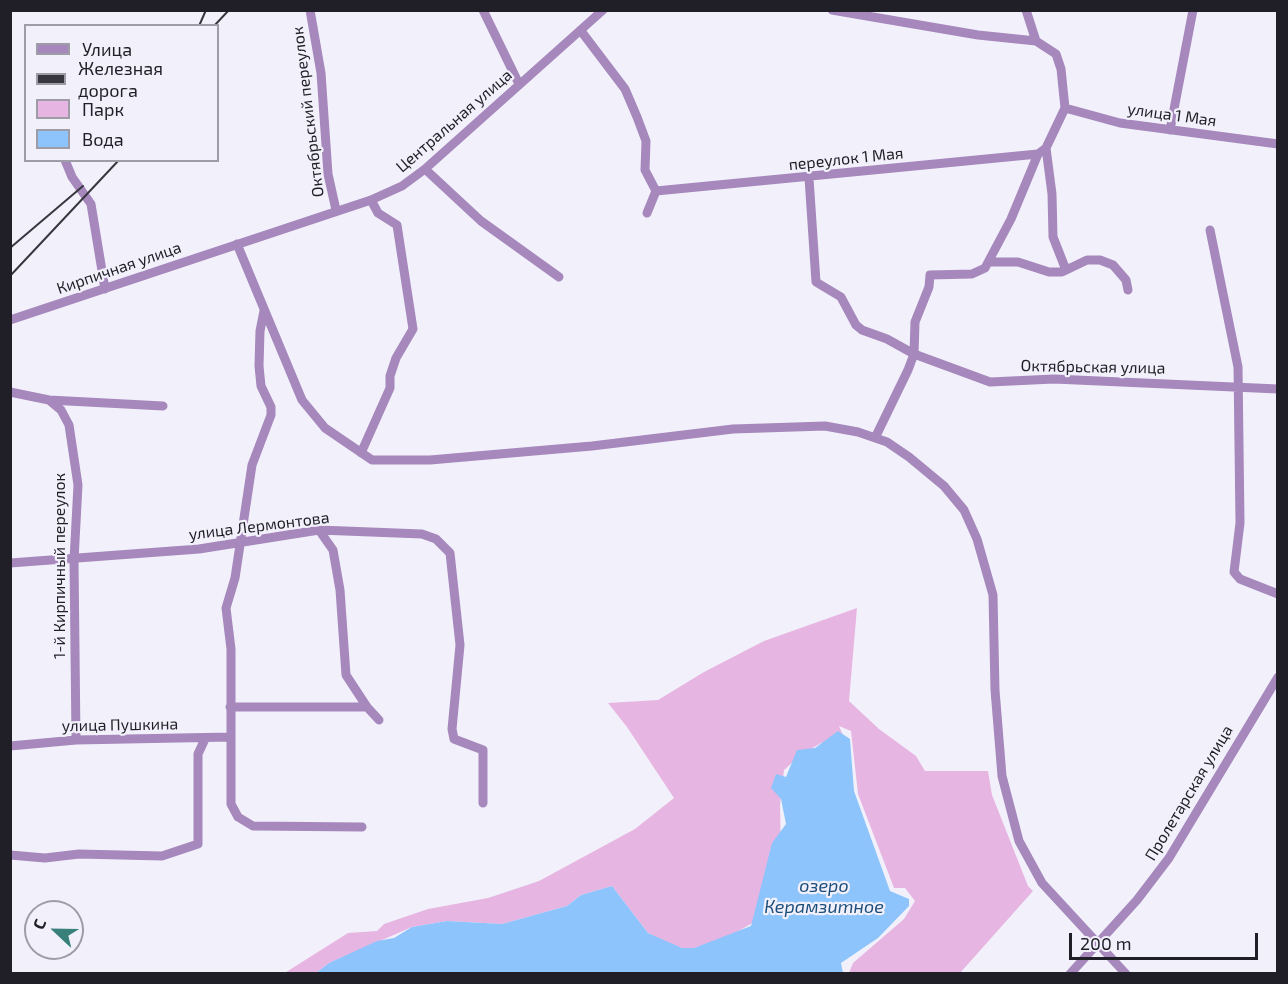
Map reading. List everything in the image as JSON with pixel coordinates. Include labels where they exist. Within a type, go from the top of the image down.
[{"type":"street","name":"Октябрьский переулок","points":[[310,10],[321,73],[328,174],[336,210]]},
{"type":"street","points":[[483,10],[519,84]]},
{"type":"street","name":"Центральная улица","points":[[237,244],[371,200],[402,186],[425,169],[603,10]]},
{"type":"street","points":[[832,10],[978,35],[1036,41],[1056,54],[1061,69],[1065,108],[1046,148],[1038,154],[989,262],[980,271],[963,276],[930,275],[930,287],[915,322],[914,354],[875,438]]},
{"type":"street","points":[[1026,10],[1036,41]]},
{"type":"street","points":[[1170,130],[1193,10]]},
{"type":"street","points":[[581,31],[625,89],[646,141],[645,170],[656,191],[647,213]]},
{"type":"street","name":"улица 1 Мая","points":[[1065,108],[1120,123],[1278,144]]},
{"type":"street","points":[[1046,148],[1052,194],[1053,237],[1066,270]]},
{"type":"street","name":"переулок 1 Мая","points":[[656,191],[809,178],[1038,154]]},
{"type":"street","points":[[67,162],[72,177],[92,204],[105,289]]},
{"type":"street","points":[[425,169],[481,222],[559,277]]},
{"type":"street","name":"Октябрьская улица","points":[[809,178],[816,282],[841,297],[856,325],[862,330],[886,339],[914,354],[990,382],[1054,379],[1278,388]]},
{"type":"street","points":[[361,453],[390,388],[390,376],[396,358],[413,329],[397,225],[378,213],[371,200]]},
{"type":"street","points":[[1210,230],[1238,367],[1240,523],[1234,572],[1240,579],[1278,594]]},
{"type":"street","points":[[237,244],[302,400],[325,428],[372,460],[430,460],[592,446],[733,429],[814,426],[858,432],[887,442],[909,457],[944,486],[964,510],[977,538],[993,595],[995,690],[1002,776],[1018,841],[1042,884],[1126,974]]},
{"type":"street","name":"Кирпичная улица","points":[[10,320],[237,244]]},
{"type":"street","points":[[989,262],[1018,262],[1049,272],[1066,270],[1087,260],[1100,260],[1113,265],[1126,280],[1128,290]]},
{"type":"street","points":[[264,311],[260,331],[259,366],[261,386],[271,407],[271,415],[252,465],[238,542],[235,578],[226,608],[231,649],[231,804],[238,817],[253,826],[362,827]]},
{"type":"street","points":[[10,392],[49,400],[163,406]]},
{"type":"street","name":"1-й Кирпичный переулок","points":[[49,400],[61,410],[69,425],[78,484],[74,560],[76,740]]},
{"type":"street","points":[[319,530],[333,550],[340,590],[346,675],[367,707],[379,720]]},
{"type":"street","name":"улица Лермонтова","points":[[10,563],[199,549],[319,530],[422,534],[436,539],[450,553],[460,645],[452,729],[454,739],[483,750],[483,803]]},
{"type":"street","name":"Пролетарская улица","points":[[1070,974],[1096,942],[1137,900],[1170,858],[1278,677]]},
{"type":"street","points":[[230,707],[367,707]]},
{"type":"street","name":"улица Пушкина","points":[[10,746],[76,740],[230,737]]},
{"type":"street","points":[[10,855],[45,858],[79,854],[162,856],[198,844],[198,754],[205,739]]},
{"type":"green space","points":[[857,608],[849,701],[879,729],[916,756],[925,771],[988,771],[992,795],[1028,886],[1033,891],[960,973],[849,973],[853,963],[904,919],[915,901],[905,888],[894,888],[858,794],[851,731],[839,726],[844,738],[821,743],[801,755],[784,770],[780,805],[781,854],[756,921],[730,936],[694,948],[682,948],[670,944],[648,933],[612,886],[581,895],[567,906],[502,924],[447,921],[412,927],[329,963],[316,973],[283,974],[348,933],[377,931],[384,924],[428,909],[488,898],[539,881],[635,829],[674,798],[627,727],[608,703],[658,700],[704,672],[764,641]]},
{"type":"water","name":"озеро Керамзитное","points":[[838,731],[850,739],[854,791],[890,891],[909,899],[909,906],[878,938],[841,963],[843,973],[316,973],[329,963],[377,941],[394,938],[412,927],[447,921],[502,924],[567,906],[581,895],[612,886],[648,933],[682,948],[694,948],[751,926],[772,843],[786,824],[781,799],[771,788],[776,774],[786,777],[797,750],[815,748]]},
{"type":"railway","points":[[200,24],[206,10]]},
{"type":"railway","points":[[216,24],[229,10]]},
{"type":"railway","points":[[10,276],[117,162]]},
{"type":"railway","points":[[10,248],[83,186]]}]
